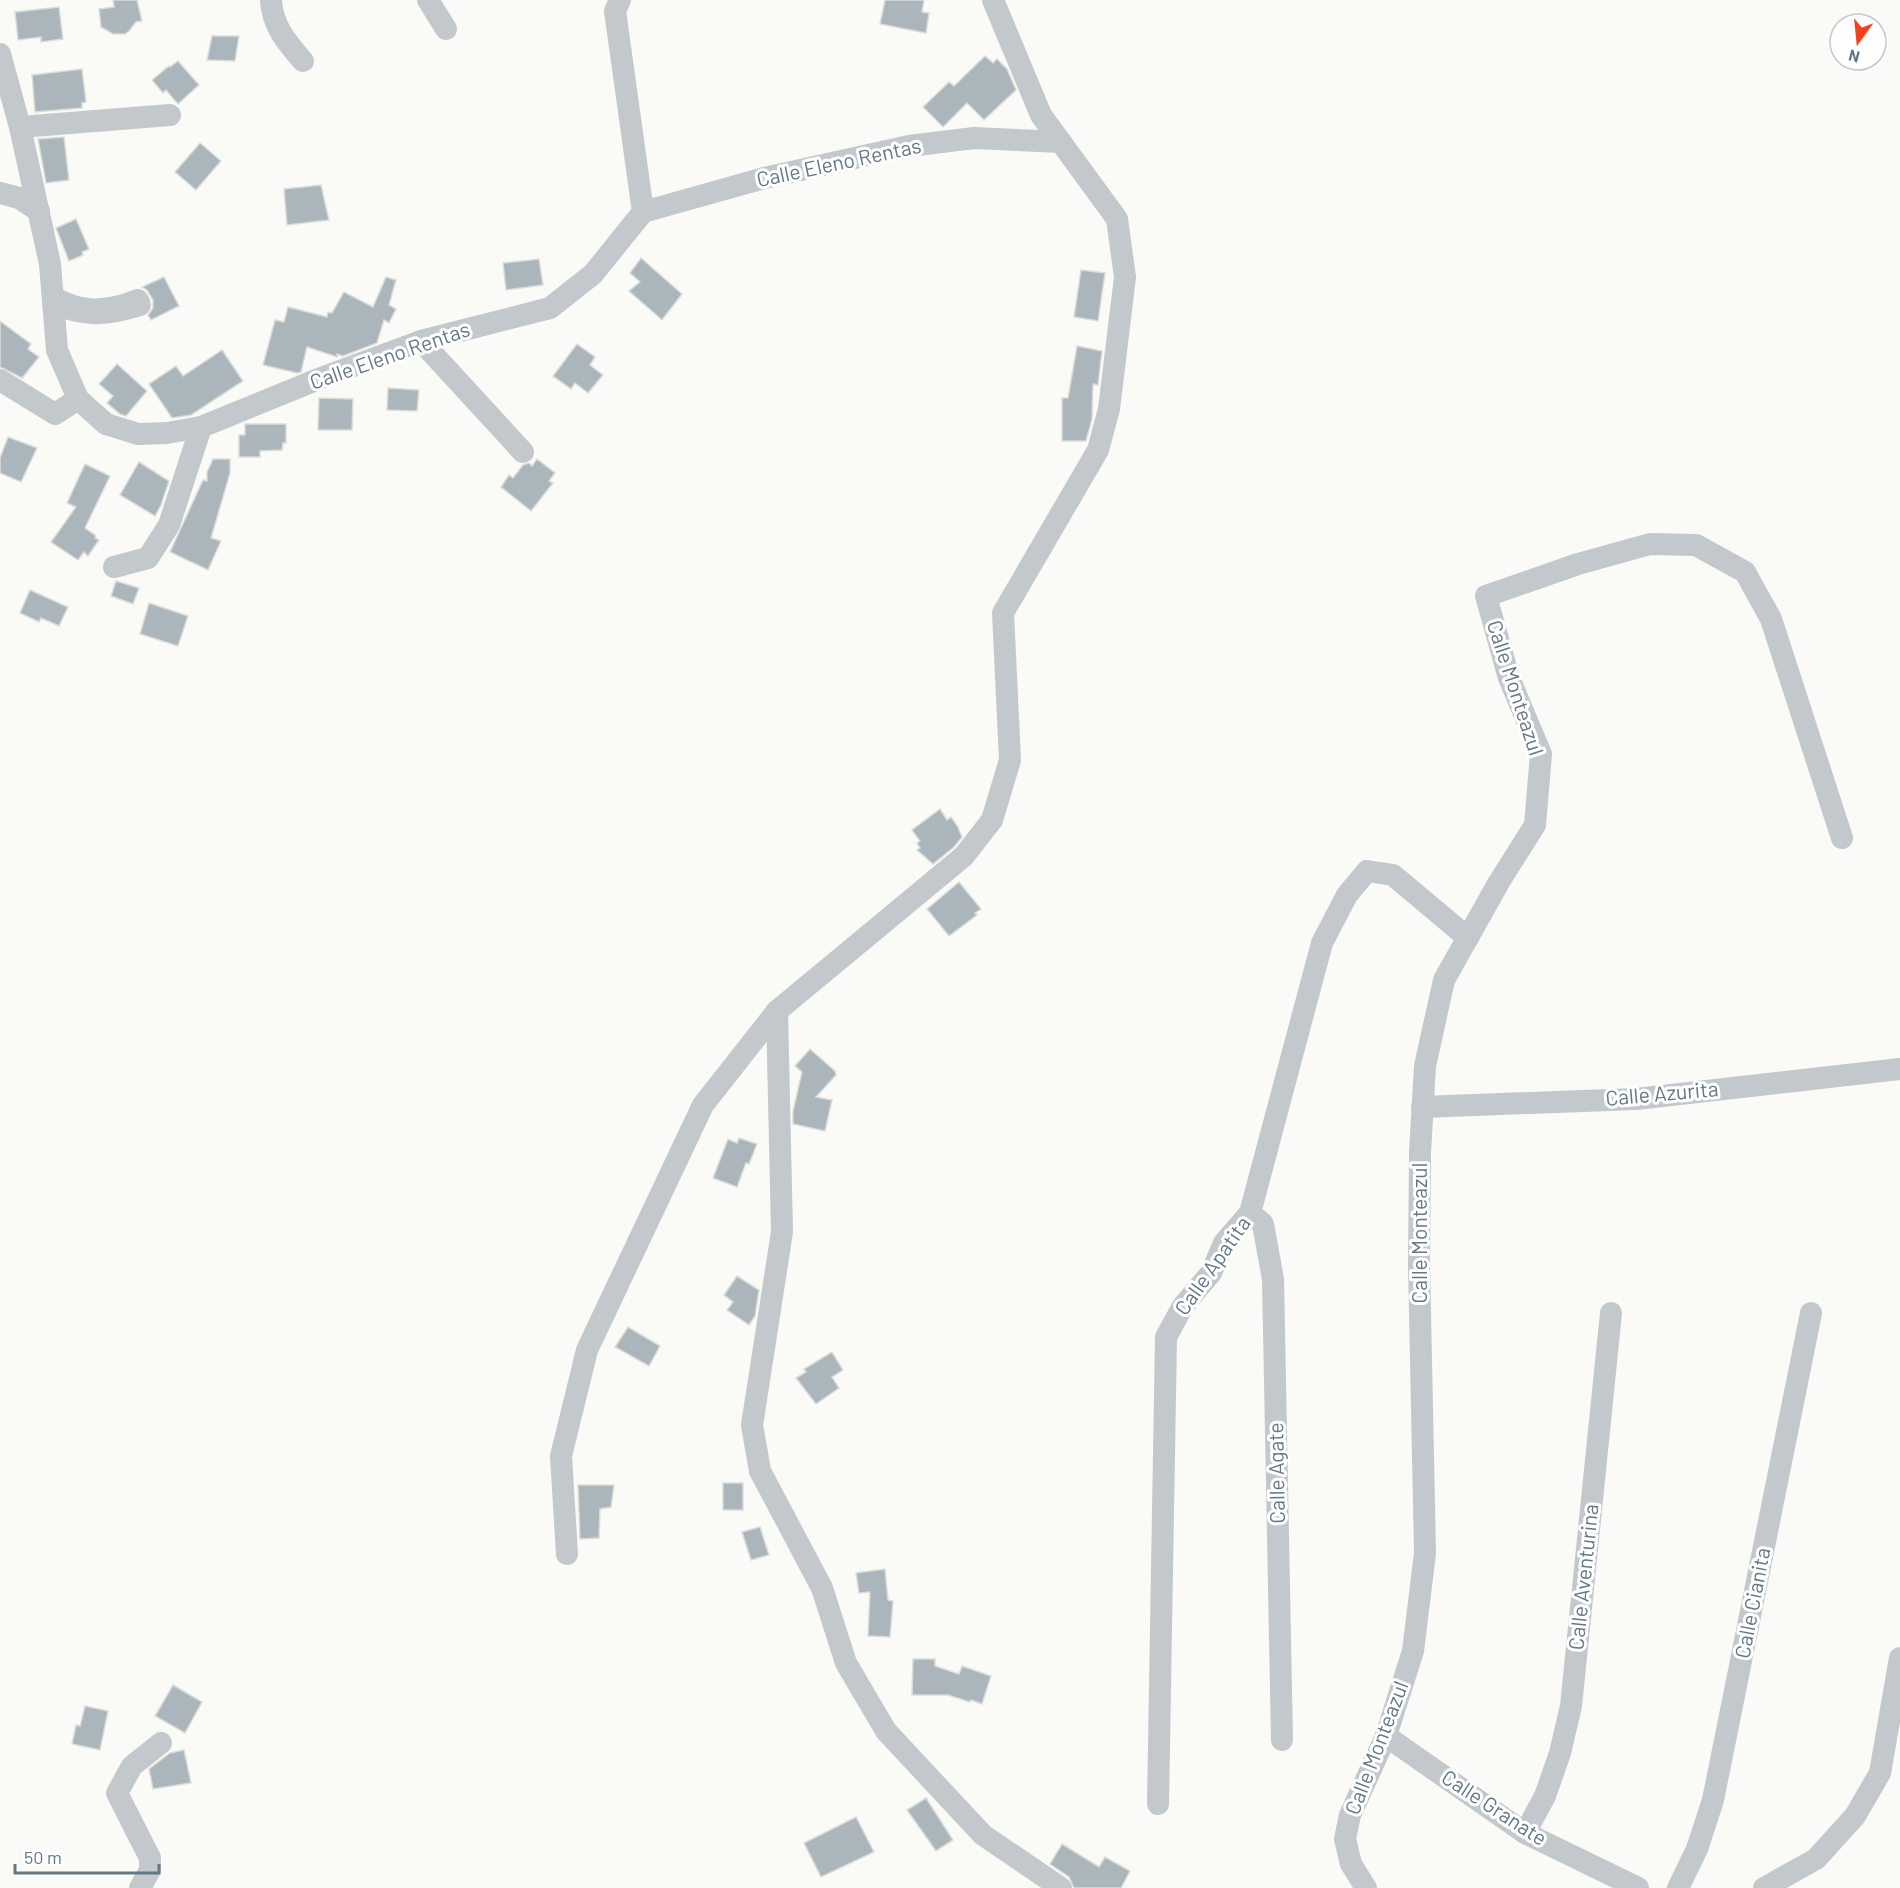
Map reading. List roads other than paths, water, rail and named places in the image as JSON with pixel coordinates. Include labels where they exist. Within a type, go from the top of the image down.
[{"type":"street","points":[[272,0],[272,11],[284,41],[303,61]]},
{"type":"street","points":[[428,0],[446,29]]},
{"type":"street","points":[[620,0],[615,11],[643,212]]},
{"type":"street","points":[[567,1554],[561,1456],[587,1350],[703,1105],[777,1011],[964,856],[992,820],[1010,760],[1003,613],[1098,450],[1110,409],[1125,277],[1117,219],[1041,115],[993,0]]},
{"type":"street","name":"Calle Eleno Rentas","points":[[0,54],[20,127],[50,264],[57,350],[78,399],[106,424],[138,434],[167,433],[201,427],[321,378],[421,341],[550,308],[593,274],[643,212],[765,178],[909,146],[974,138],[1060,142]]},
{"type":"street","points":[[20,127],[170,115]]},
{"type":"street","points":[[0,193],[20,198],[39,211]]},
{"type":"street","points":[[421,341],[523,452]]},
{"type":"street","points":[[0,380],[56,414],[78,399]]},
{"type":"street","points":[[114,567],[148,558],[164,533],[173,514],[201,427]]},
{"type":"street","name":"Calle Monteazul","points":[[1366,1888],[1351,1864],[1345,1839],[1350,1815],[1386,1736],[1413,1651],[1425,1553],[1419,1264],[1425,1066],[1444,980],[1535,825],[1541,754],[1509,678],[1486,596],[1578,564],[1650,544],[1696,545],[1745,572],[1771,619],[1842,838]]},
{"type":"street","name":"Calle Apatita","points":[[1158,1804],[1166,1337],[1183,1306],[1211,1273],[1224,1243],[1250,1214],[1322,943],[1347,895],[1367,871],[1393,875],[1468,938]]},
{"type":"street","points":[[777,1011],[782,1232],[752,1425],[760,1471],[822,1588],[846,1663],[886,1731],[982,1835],[1060,1888]]},
{"type":"street","name":"Calle Azurita","points":[[1422,1107],[1636,1099],[1900,1069]]},
{"type":"street","name":"Calle Agate","points":[[1250,1214],[1263,1224],[1273,1279],[1282,1740]]},
{"type":"street","name":"Calle Aventurina","points":[[1525,1833],[1545,1796],[1560,1753],[1571,1706],[1611,1313]]},
{"type":"street","name":"Calle Cianita","points":[[1678,1888],[1697,1849],[1713,1800],[1811,1313]]},
{"type":"street","points":[[1764,1888],[1816,1859],[1860,1808],[1880,1773],[1900,1658]]},
{"type":"street","name":"Calle Granate","points":[[1386,1736],[1525,1833],[1638,1888]]},
{"type":"street","points":[[140,1888],[150,1870],[150,1858],[117,1793],[132,1766],[161,1743]]}]
